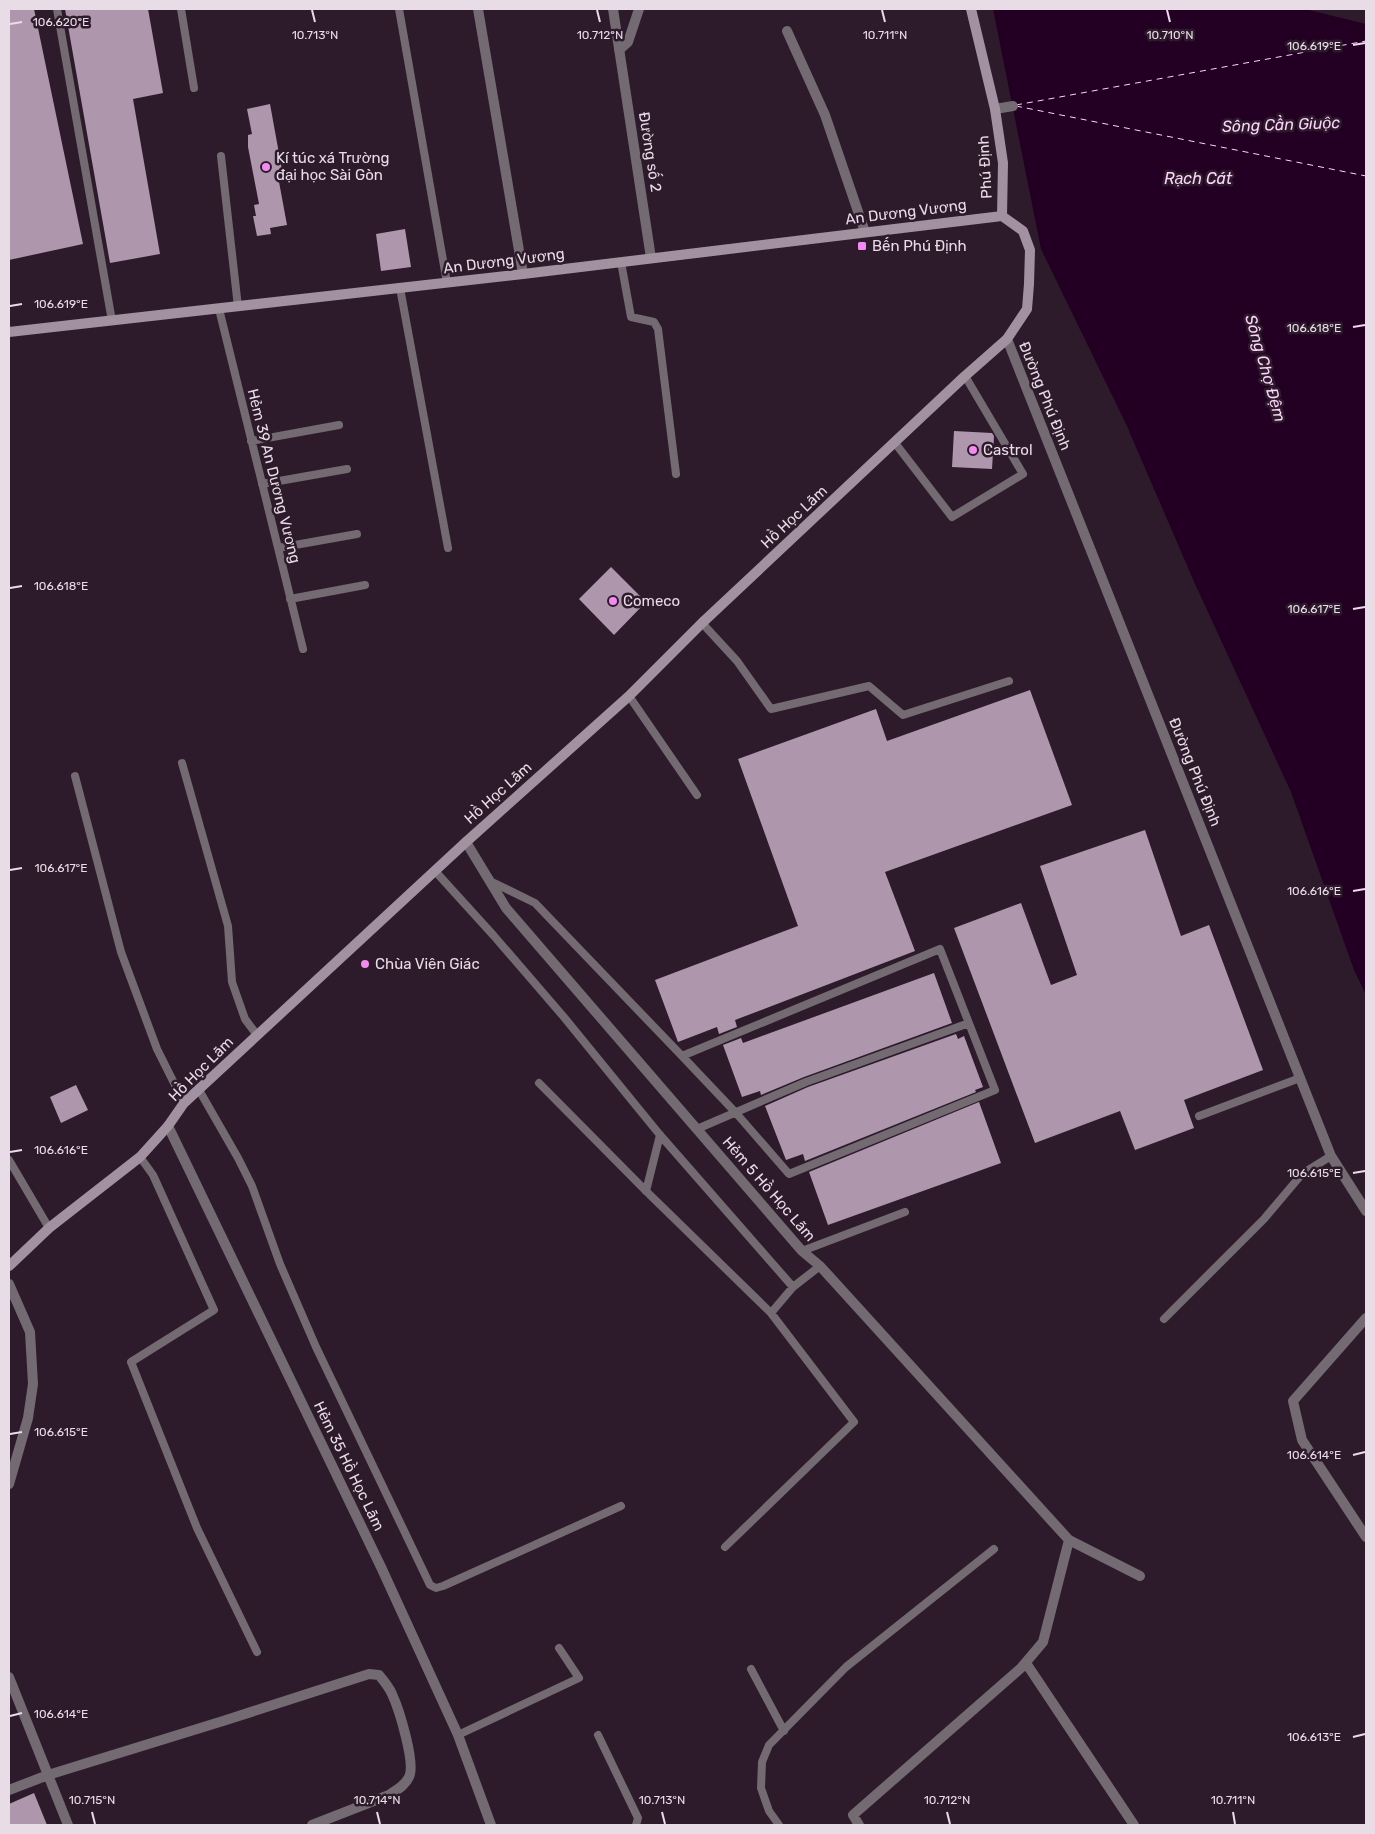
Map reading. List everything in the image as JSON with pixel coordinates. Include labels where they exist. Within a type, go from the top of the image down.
[{"type":"main road","name":"Phú Định","points":[[971,9],[995,109],[1003,163],[1002,216],[1023,231],[1030,250],[1027,308],[1007,339]]},
{"type":"main road","name":"An Dương Vương","points":[[9,332],[523,274],[1002,216]]},
{"type":"main road","name":"Hồ Học Lãm","points":[[9,1266],[49,1228],[140,1156],[168,1126],[184,1103],[466,842],[629,696],[702,624],[965,376],[1007,339]]},
{"type":"street","points":[[478,9],[523,274]]},
{"type":"street","name":"Đường số 2","points":[[613,9],[651,258]]},
{"type":"street","points":[[619,50],[628,42],[639,9]]},
{"type":"street","points":[[787,31],[825,115],[865,232]]},
{"type":"street","points":[[995,109],[1013,106]]},
{"type":"street","name":"Đường Phú Định","points":[[1007,339],[1331,1156],[1366,1211]]},
{"type":"street","name":"Hẻm 5 Hồ Học Lãm","points":[[466,842],[506,908],[802,1251],[820,1266],[1070,1540]]},
{"type":"street","name":"Hẻm 35 Hồ Học Lãm","points":[[168,1126],[381,1567],[458,1735],[491,1825]]},
{"type":"street","points":[[9,1284],[30,1332],[33,1384],[28,1418],[9,1484]]},
{"type":"street","points":[[1366,1318],[1293,1401],[1302,1440],[1366,1537]]},
{"type":"street","points":[[859,1825],[853,1815],[1026,1663],[1043,1642],[1070,1540],[1140,1576]]},
{"type":"street","points":[[1026,1663],[1134,1825]]},
{"type":"street","points":[[9,1790],[48,1775],[369,1674],[379,1675],[392,1694],[411,1756],[412,1768],[409,1777],[400,1788],[389,1795],[312,1825]]},
{"type":"street","points":[[9,1677],[68,1825]]},
{"type":"lane","points":[[57,9],[112,321]]},
{"type":"lane","points":[[181,9],[194,88]]},
{"type":"lane","points":[[399,9],[447,282]]},
{"type":"lane","points":[[220,156],[238,307]]},
{"type":"lane","points":[[621,262],[631,318],[654,322],[658,330],[676,474]]},
{"type":"lane","points":[[400,288],[448,548]]},
{"type":"lane","name":"Hẻm 39 An Dương Vương","points":[[219,309],[303,649]]},
{"type":"lane","points":[[895,443],[952,517],[1023,474],[965,376]]},
{"type":"lane","points":[[251,441],[339,425]]},
{"type":"lane","points":[[262,484],[347,469]]},
{"type":"lane","points":[[278,548],[357,534]]},
{"type":"lane","points":[[290,599],[365,585]]},
{"type":"lane","points":[[702,624],[737,661],[771,709],[870,686],[903,715],[1009,681]]},
{"type":"lane","points":[[629,696],[696,795]]},
{"type":"lane","points":[[182,763],[228,926],[232,982],[245,1019],[257,1035]]},
{"type":"lane","points":[[75,776],[121,952],[156,1049],[184,1103]]},
{"type":"lane","points":[[435,871],[563,1016],[660,1135],[793,1287]]},
{"type":"lane","points":[[490,881],[535,903],[736,1113],[789,1174],[995,1090],[940,949],[682,1056]]},
{"type":"lane","points":[[697,1129],[806,1082],[969,1023]]},
{"type":"lane","points":[[1199,1116],[1300,1078]]},
{"type":"lane","points":[[539,1083],[771,1313],[854,1422],[726,1546]]},
{"type":"lane","points":[[199,1090],[252,1186],[280,1264],[316,1347],[430,1585],[436,1588],[443,1586],[621,1506]]},
{"type":"lane","points":[[646,1191],[660,1135]]},
{"type":"lane","points":[[140,1156],[153,1175],[214,1310],[131,1362],[197,1528],[257,1652]]},
{"type":"lane","points":[[1164,1319],[1264,1219],[1302,1174],[1331,1156]]},
{"type":"lane","points":[[9,1160],[49,1228]]},
{"type":"lane","points":[[802,1251],[905,1212]]},
{"type":"lane","points":[[771,1313],[793,1287],[820,1266]]},
{"type":"lane","points":[[779,1825],[769,1811],[761,1788],[760,1773],[762,1762],[769,1745],[846,1667],[994,1548]]},
{"type":"lane","points":[[458,1735],[579,1678],[559,1648]]},
{"type":"lane","points":[[751,1669],[784,1731]]},
{"type":"lane","points":[[598,1736],[638,1818],[636,1825]]},
{"type":"water","name":"Rạch Cát","points":[[993,9],[1305,9],[1366,24],[1366,995],[1354,970],[1291,792],[1195,584],[1126,424],[1041,249]]},
{"type":"building","points":[[9,9],[34,9],[83,244],[9,260]]},
{"type":"building","points":[[65,9],[148,9],[163,93],[133,99],[160,254],[110,263]]},
{"type":"building","name":"Kí túc xá Trường đại học Sài Gòn","points":[[270,104],[282,170],[277,171],[287,225],[270,228],[271,234],[257,236],[253,216],[256,216],[254,205],[259,204],[248,147],[248,135],[252,134],[247,109]]},
{"type":"building","points":[[405,229],[411,267],[381,271],[376,234]]},
{"type":"building","name":"Castrol","points":[[954,431],[992,433],[994,436],[992,469],[952,467]]},
{"type":"building","name":"Comeco","points":[[611,567],[646,602],[614,635],[579,599]]},
{"type":"building","points":[[1030,690],[1072,805],[885,872],[915,951],[735,1020],[737,1027],[719,1034],[717,1027],[678,1042],[655,980],[798,926],[738,759],[876,709],[887,741]]},
{"type":"building","points":[[1145,830],[1181,936],[1209,925],[1263,1070],[1184,1100],[1194,1128],[1135,1150],[1120,1111],[1035,1143],[954,928],[1021,903],[1051,985],[1077,975],[1040,866]]},
{"type":"building","points":[[934,973],[952,1023],[804,1077],[761,1095],[760,1091],[742,1097],[723,1045],[741,1038],[743,1043]]},
{"type":"building","points":[[956,1034],[958,1039],[964,1036],[983,1087],[975,1090],[976,1092],[805,1161],[803,1154],[786,1160],[765,1106],[808,1087]]},
{"type":"building","points":[[76,1085],[88,1110],[61,1123],[50,1097]]},
{"type":"building","points":[[979,1102],[1001,1163],[828,1225],[809,1172]]},
{"type":"building","points":[[34,1793],[47,1825],[9,1825],[9,1804]]},
{"type":"ferry route","points":[[1016,105],[1366,41]]},
{"type":"ferry route","points":[[1016,106],[1366,176]]},
{"type":"place","name":"Kí túc xá Trường đại học Sài Gòn","points":[[266,167]]},
{"type":"place","name":"Bến Phú Định","points":[[862,246]]},
{"type":"place","name":"Castrol","points":[[973,450]]},
{"type":"place","name":"Comeco","points":[[613,601]]},
{"type":"place","name":"Chùa Viên Giác","points":[[365,964]]},
{"type":"water label","name":"Sông Cần Giuộc","points":[[1281,124]]},
{"type":"water label","name":"Sông Chợ Đệm","points":[[1266,368]]}]
